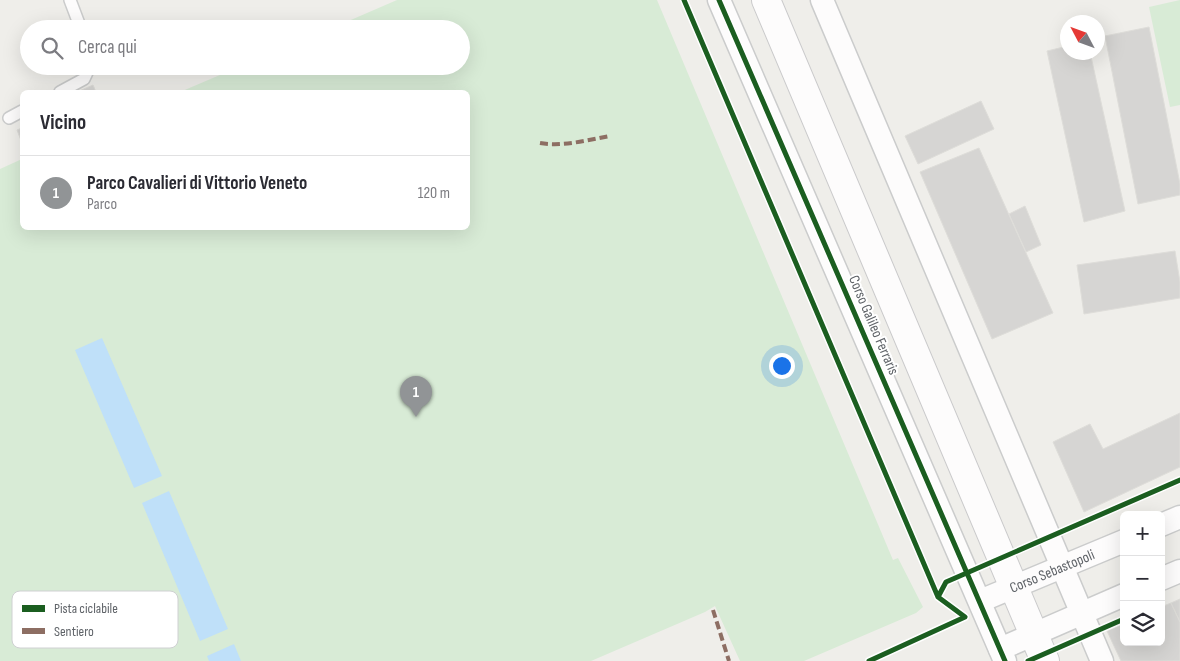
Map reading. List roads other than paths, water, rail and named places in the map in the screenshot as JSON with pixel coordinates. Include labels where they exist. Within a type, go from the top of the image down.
[{"type":"main road","name":"Corso Galileo Ferraris","points":[[766,0],[1045,661]]},
{"type":"street","name":"Corso Galileo Ferraris","points":[[719,0],[1002,655]]},
{"type":"street","points":[[822,0],[1102,661]]},
{"type":"street","points":[[1165,523],[1180,517]]},
{"type":"street","name":"Corso Sebastopoli","points":[[980,601],[1120,543]]},
{"type":"street","points":[[1165,577],[1180,571]]},
{"type":"street","points":[[1002,655],[1034,634],[1120,597]]},
{"type":"lane","points":[[70,0],[78,20]]},
{"type":"lane","points":[[64,90],[84,79],[86,75]]},
{"type":"lane","points":[[9,118],[20,112]]},
{"type":"water","points":[[102,338],[162,476],[134,488],[75,350]]},
{"type":"water","points":[[169,491],[228,629],[200,641],[142,503]]},
{"type":"water","points":[[234,644],[241,661],[209,661],[207,656]]},
{"type":"place","name":"Parco Cavalieri di Vittorio Veneto","points":[[416,417]]}]
